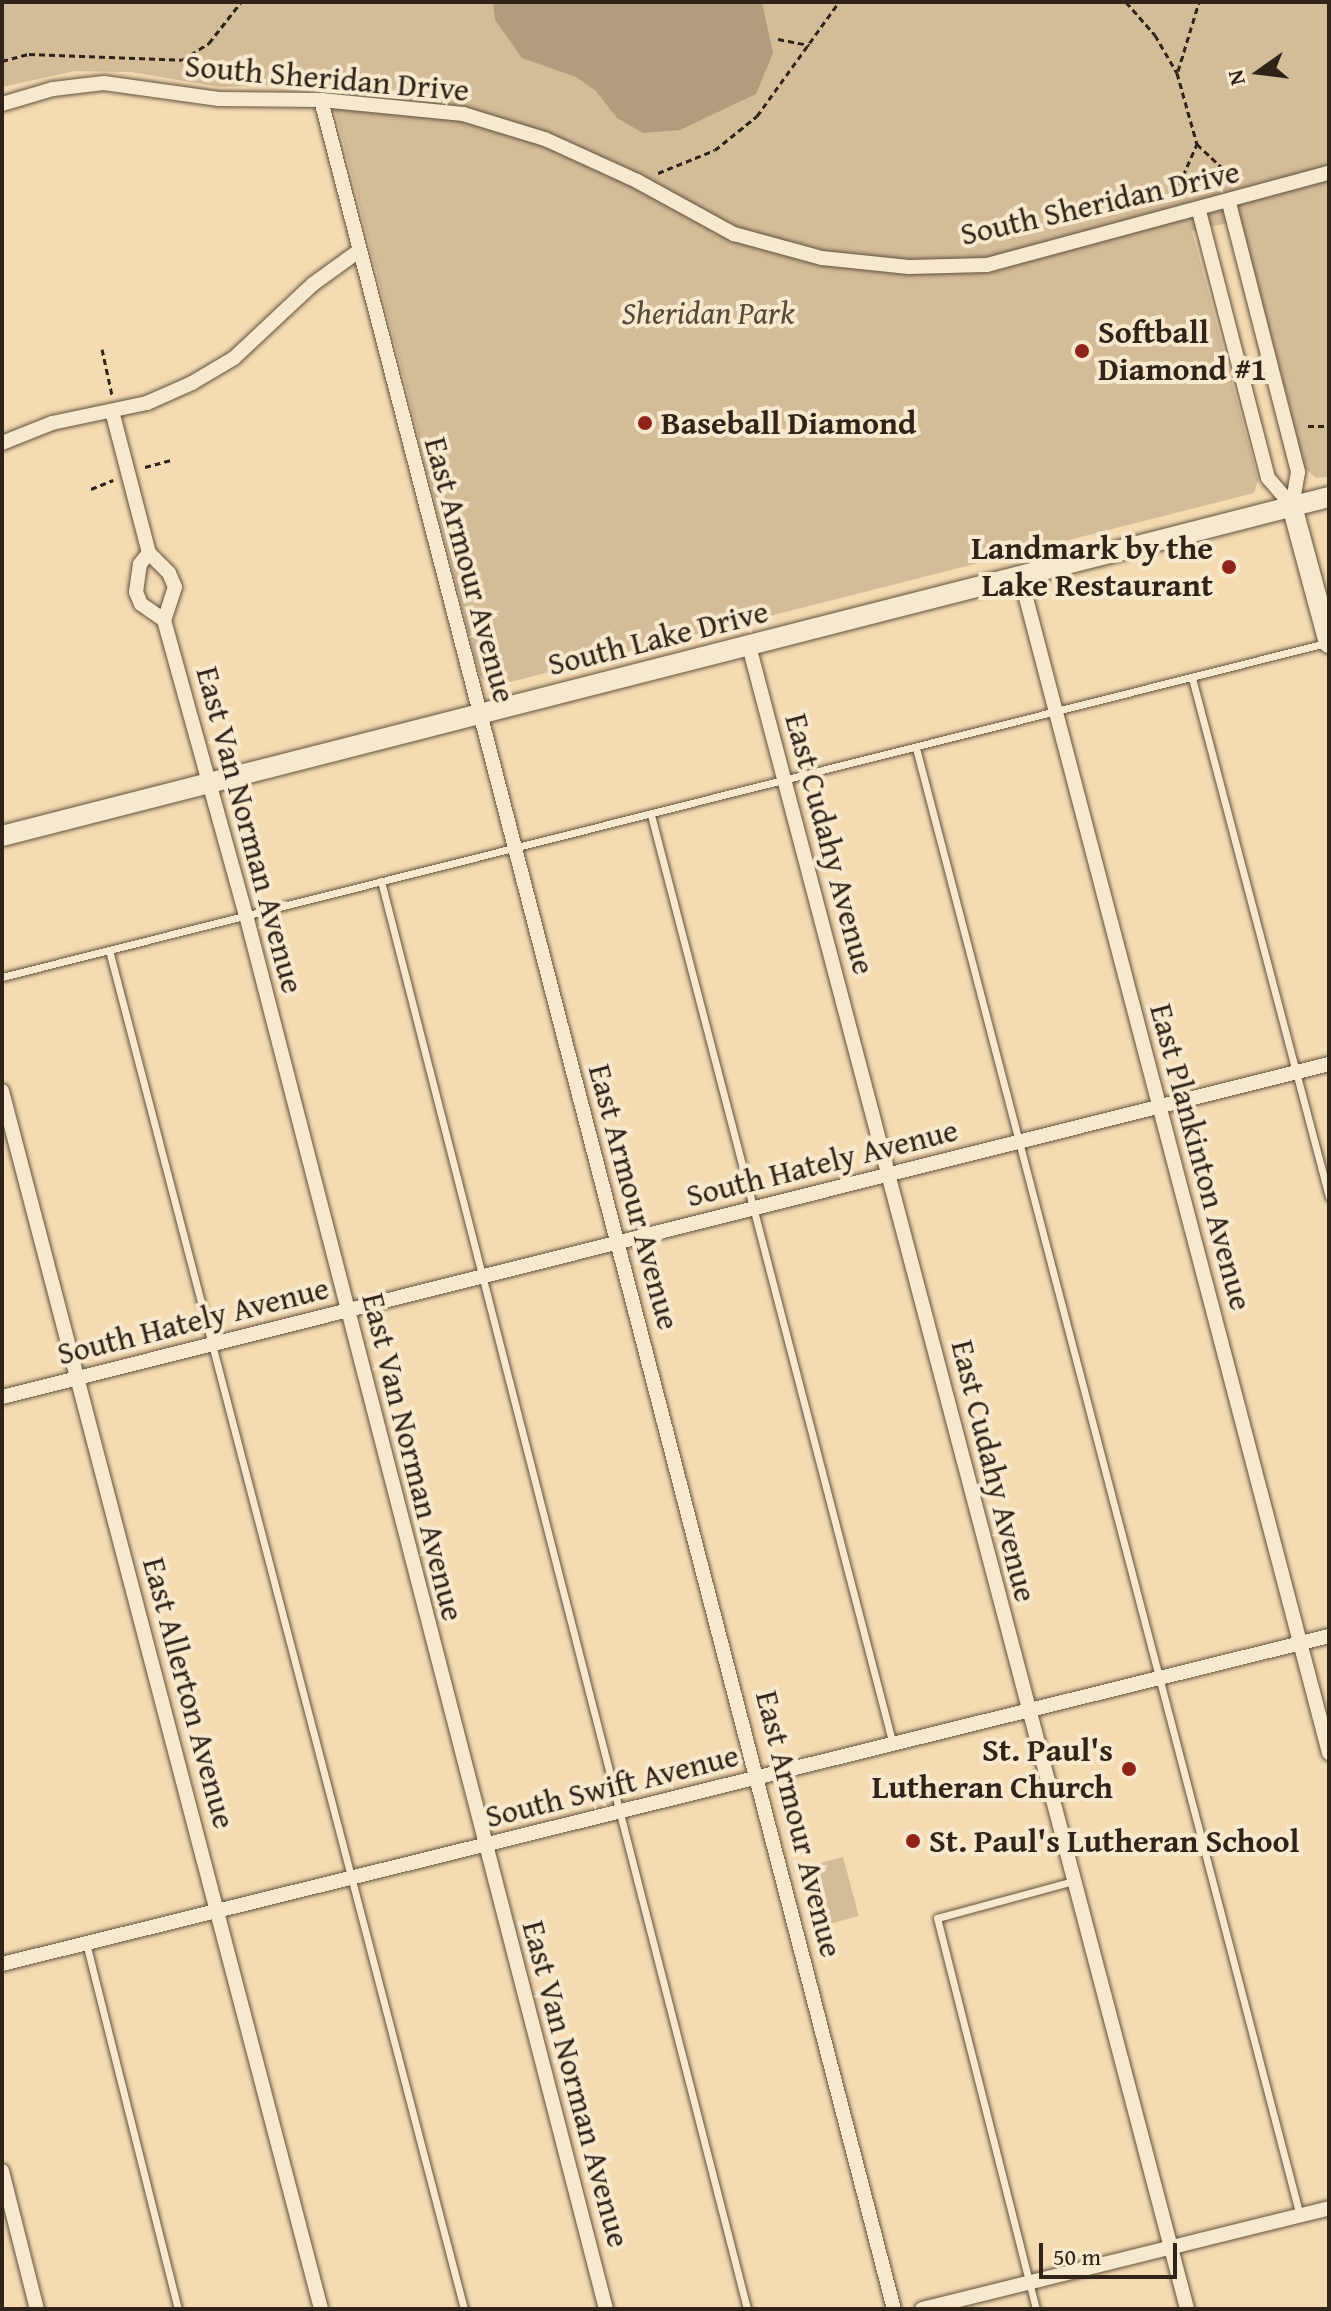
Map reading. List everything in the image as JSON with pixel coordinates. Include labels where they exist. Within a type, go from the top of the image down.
[{"type":"main road","name":"South Lake Drive","points":[[2,836],[1329,497]]},
{"type":"main road","points":[[1292,506],[1329,642]]},
{"type":"street","name":"South Sheridan Drive","points":[[2,104],[53,89],[104,83],[219,99],[321,100],[463,114],[545,139],[637,181],[734,234],[822,258],[909,267],[987,265],[1229,203],[1329,173]]},
{"type":"street","name":"East Armour Avenue","points":[[321,100],[356,253],[760,1778],[894,2309]]},
{"type":"street","points":[[1229,203],[1298,472],[1292,506]]},
{"type":"street","points":[[1199,211],[1268,478],[1292,506]]},
{"type":"street","points":[[2,443],[52,423],[114,411],[180,390],[234,358],[313,284],[356,253]]},
{"type":"street","name":"East Van Norman Avenue","points":[[114,411],[149,553],[169,573],[175,587],[164,620],[246,915],[484,1847],[606,2309]]},
{"type":"street","points":[[149,553],[140,564],[136,592],[141,604],[164,620]]},
{"type":"street","name":"East Plankinton Avenue","points":[[1020,575],[1329,1753]]},
{"type":"street","name":"East Cudahy Avenue","points":[[749,646],[1027,1711],[1187,2309]]},
{"type":"street","name":"South Hately Avenue","points":[[2,1397],[347,1313],[1329,1064]]},
{"type":"street","name":"East Allerton Avenue","points":[[2,1091],[321,2309]]},
{"type":"street","name":"South Swift Avenue","points":[[2,1964],[1329,1636]]},
{"type":"street","points":[[2,2171],[37,2309]]},
{"type":"street","points":[[922,2309],[1329,2208]]},
{"type":"lane","points":[[2,977],[1329,642]]},
{"type":"lane","points":[[1192,678],[1329,1197]]},
{"type":"lane","points":[[916,748],[1300,2216]]},
{"type":"lane","points":[[651,815],[893,1745]]},
{"type":"lane","points":[[381,881],[747,2309]]},
{"type":"lane","points":[[109,950],[464,2309]]},
{"type":"lane","points":[[1036,2309],[937,1918],[1073,1881]]},
{"type":"lane","points":[[86,1943],[178,2309]]},
{"type":"path","points":[[2,61],[29,54],[182,60],[209,43],[241,2]]},
{"type":"path","points":[[637,181],[732,138],[770,101],[839,2]]},
{"type":"path","points":[[1126,2],[1155,35],[1177,73],[1197,144],[1237,181]]},
{"type":"path","points":[[1177,73],[1199,2]]},
{"type":"path","points":[[778,39],[809,45]]},
{"type":"path","points":[[1175,194],[1197,144]]},
{"type":"path","points":[[102,349],[114,411]]},
{"type":"path","points":[[1308,426],[1329,426]]},
{"type":"path","points":[[91,489],[128,472],[172,460]]},
{"type":"green space","name":"Sheridan Park","points":[[2,2],[1329,2],[1329,477],[1316,478],[1305,468],[1241,220],[1192,231],[1258,480],[1254,493],[490,687],[480,675],[328,83],[220,87],[131,72],[75,71],[2,87]]},
{"type":"green space","points":[[843,1857],[859,1916],[831,1923],[815,1865]]},
{"type":"shaded area","points":[[493,2],[762,2],[773,53],[756,94],[680,130],[643,133],[617,118],[596,91],[576,77],[522,58],[495,20]]},
{"type":"place","name":"Softball Diamond #1","points":[[1082,351]]},
{"type":"place","name":"Baseball Diamond","points":[[645,423]]},
{"type":"place","name":"Landmark by the Lake Restaurant","points":[[1229,567]]},
{"type":"place","name":"St. Paul's Lutheran Church","points":[[1129,1769]]},
{"type":"place","name":"St. Paul's Lutheran School","points":[[913,1841]]}]
